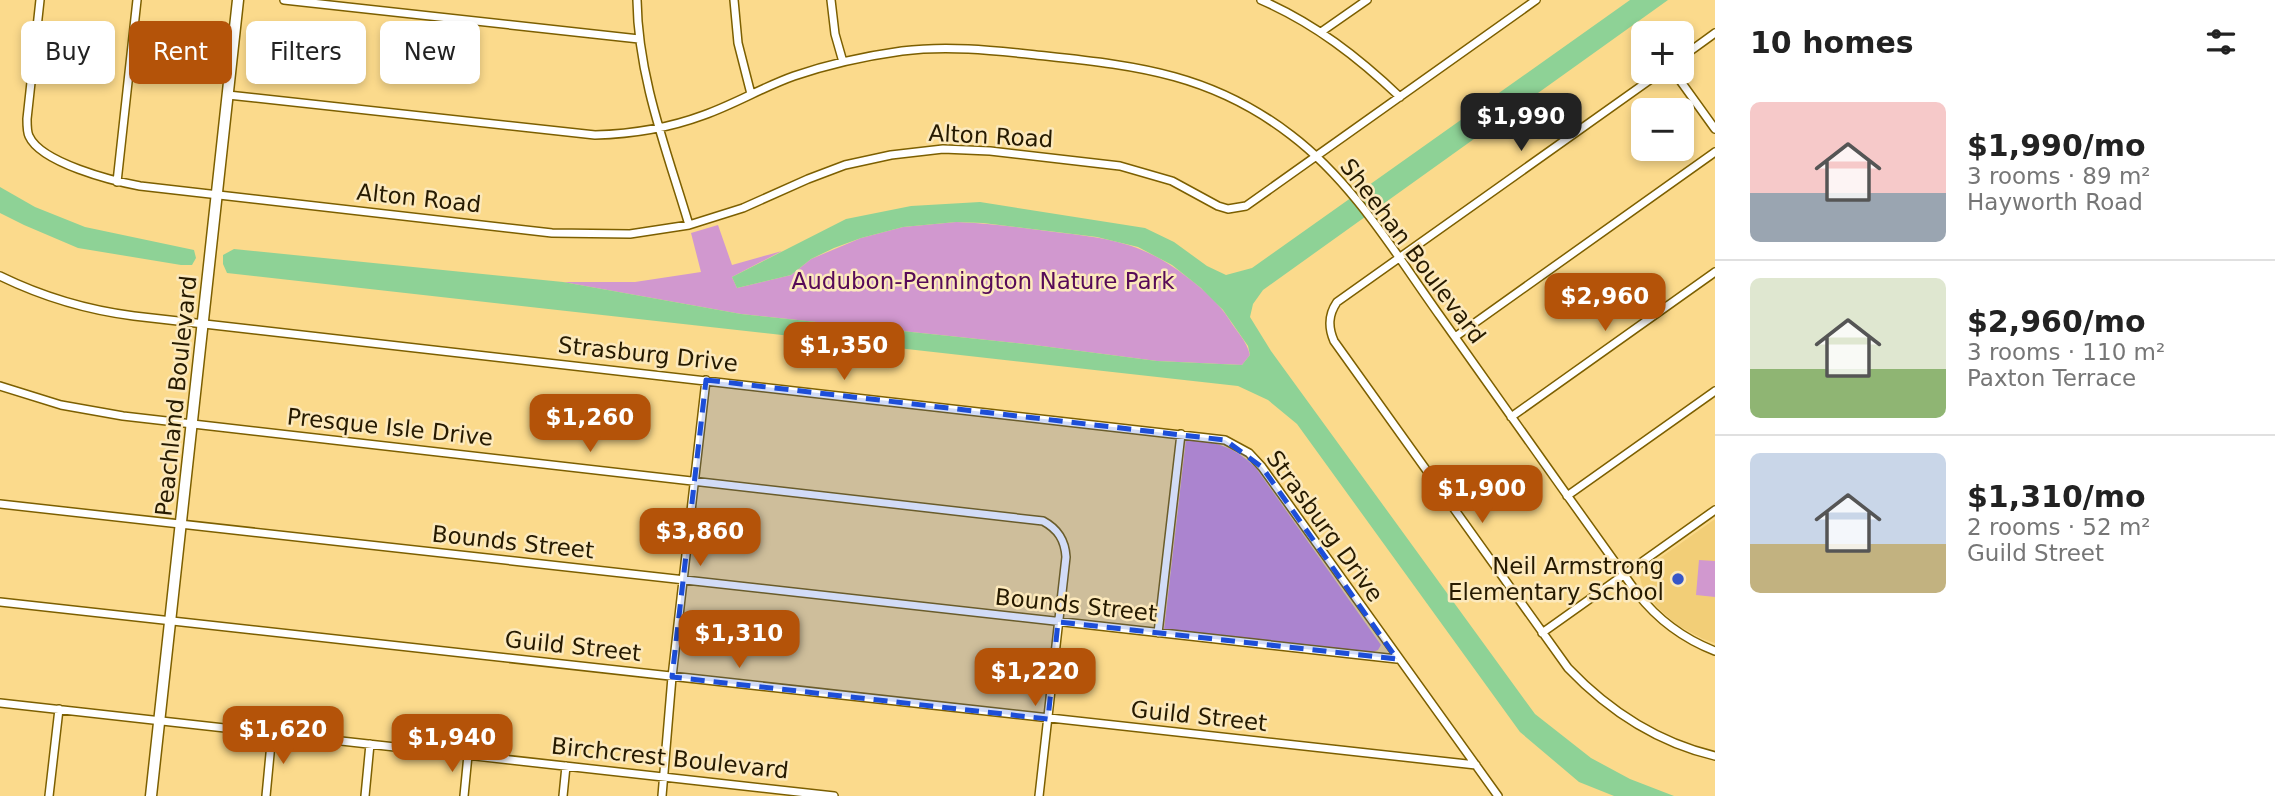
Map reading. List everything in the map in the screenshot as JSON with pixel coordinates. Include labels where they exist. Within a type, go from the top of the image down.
[{"type":"street","name":"Alton Road","points":[[40,0],[27,120],[29,137],[41,150],[57,159],[117,182],[573,234],[630,234],[689,225],[743,208],[845,165],[917,151],[990,151],[1120,166],[1172,181],[1218,206],[1228,209],[1246,206],[1536,0]]},
{"type":"street","points":[[117,182],[137,0]]},
{"type":"street","name":"Peachland Boulevard","points":[[151,796],[238,0]]},
{"type":"street","points":[[284,0],[639,39]]},
{"type":"street","points":[[637,0],[639,39],[646,80],[689,225]]},
{"type":"street","points":[[734,0],[738,43],[751,94]]},
{"type":"street","points":[[831,0],[835,34],[843,62]]},
{"type":"street","points":[[1261,0],[1321,32],[1364,64],[1400,97]]},
{"type":"street","points":[[1321,32],[1367,0]]},
{"type":"street","points":[[1694,48],[1715,33]]},
{"type":"street","name":"Sheehan Boulevard","points":[[228,95],[574,134],[617,134],[660,128],[706,115],[795,76],[843,62],[906,51],[965,49],[1133,66],[1181,77],[1228,96],[1272,121],[1317,156],[1352,194],[1644,603],[1664,622],[1689,639],[1715,651]]},
{"type":"street","points":[[1644,84],[1337,302],[1332,310],[1329,330],[1334,341],[1567,668],[1634,724],[1672,743],[1715,756]]},
{"type":"street","points":[[1683,84],[1715,129]]},
{"type":"street","points":[[1455,337],[1715,152]]},
{"type":"street","points":[[1511,416],[1715,272]]},
{"type":"street","name":"Strasburg Drive","points":[[0,276],[37,292],[88,308],[203,324],[1225,440],[1249,453],[1262,467],[1497,796]]},
{"type":"street","points":[[662,796],[672,677],[706,380]]},
{"type":"street","name":"Presque Isle Drive","points":[[0,386],[49,402],[95,412],[1043,521],[1058,531],[1066,548],[1039,796]]},
{"type":"street","points":[[1567,496],[1715,391]]},
{"type":"street","points":[[1158,633],[1181,433]]},
{"type":"street","name":"Bounds Street","points":[[0,504],[1397,659]]},
{"type":"street","points":[[1542,633],[1715,510]]},
{"type":"street","name":"Guild Street","points":[[0,601],[1476,765]]},
{"type":"street","name":"Birchcrest Boulevard","points":[[0,703],[834,796]]},
{"type":"street","points":[[50,796],[59,709]]},
{"type":"street","points":[[265,796],[272,733]]},
{"type":"street","points":[[365,796],[370,744]]},
{"type":"street","points":[[464,796],[468,755]]},
{"type":"street","points":[[563,796],[566,766]]},
{"type":"highlighted area","points":[[706,380],[1225,440],[1262,467],[1397,659],[1058,622],[1048,719],[672,677]]},
{"type":"shaded area","points":[[1630,0],[1668,0],[1639,21],[1631,21],[1631,26],[1263,290],[1253,304],[1250,317],[1271,351],[1535,714],[1591,758],[1630,779],[1674,796],[1614,796],[1579,782],[1520,732],[1297,424],[1268,400],[1238,386],[227,273],[223,255],[234,249],[563,282],[741,314],[1157,361],[1242,365],[1250,355],[1248,346],[1223,310],[1201,288],[1172,265],[1138,247],[1097,237],[983,223],[956,222],[903,227],[834,248],[811,259],[791,275],[737,288],[732,277],[846,219],[911,206],[980,202],[1145,228],[1174,242],[1207,266],[1226,275],[1252,268]]},
{"type":"shaded area","points":[[0,187],[35,207],[85,227],[194,250],[196,258],[192,265],[181,265],[78,248],[0,213]]},
{"type":"shaded area","points":[[1186,439],[1224,446],[1256,468],[1381,645],[1378,650],[1373,652],[1164,630]]},
{"type":"shaded area","name":"Neil Armstrong Elementary School","points":[[1715,519],[1715,643],[1677,625],[1657,607],[1642,586],[1639,573]]},
{"type":"green space","name":"Audubon-Pennington Nature Park","points":[[956,222],[1104,239],[1153,255],[1187,277],[1215,301],[1244,341],[1250,355],[1242,365],[1157,361],[741,314],[563,282],[635,282],[701,272],[691,233],[718,225],[732,265],[782,251],[732,277],[737,288],[791,275],[811,259],[861,238],[903,227]]},
{"type":"green space","points":[[1699,560],[1715,561],[1715,597],[1696,595]]},
{"type":"place","name":"Neil Armstrong Elementary School","points":[[1678,579]]}]
